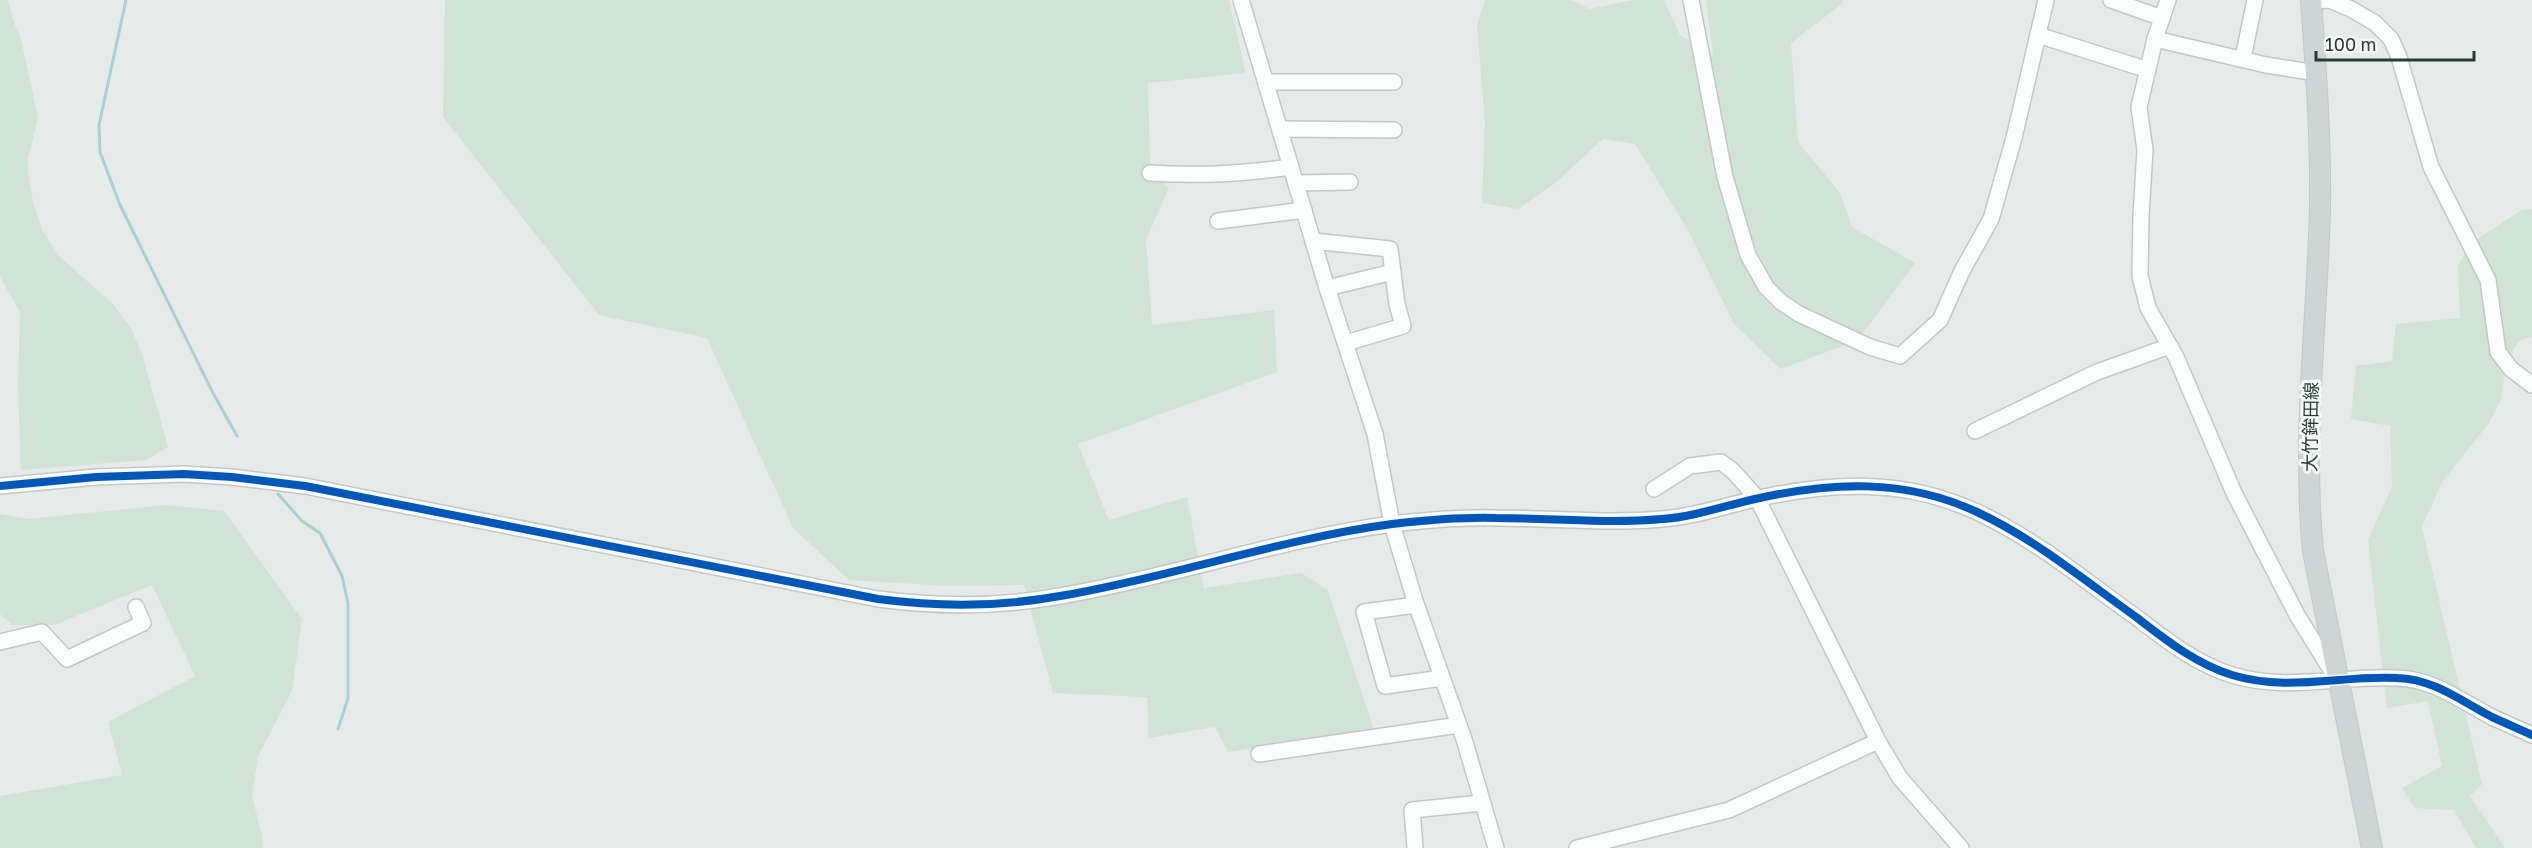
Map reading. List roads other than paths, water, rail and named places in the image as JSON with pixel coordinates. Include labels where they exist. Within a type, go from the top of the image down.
[{"type":"main road","name":"大竹鉾田線","points":[[2312,1],[2320,128],[2320,209],[2314,321],[2310,516],[2313,551],[2372,848]]},
{"type":"street","points":[[1241,0],[1327,288],[1375,434],[1392,525],[1416,604],[1459,725],[1496,848]]},
{"type":"street","points":[[1691,0],[1725,177],[1748,255],[1766,286],[1782,302],[1799,314],[1870,347],[1900,356],[1940,320],[1962,271],[1991,219],[2014,138],[2046,0]]},
{"type":"street","points":[[2111,0],[2162,18]]},
{"type":"street","points":[[2168,0],[2155,39],[2139,107],[2145,150],[2140,215],[2140,276],[2148,308],[2170,346],[2234,494],[2296,615],[2338,680]]},
{"type":"street","points":[[2243,58],[2255,0]]},
{"type":"street","points":[[2312,1],[2330,0],[2351,9],[2375,23],[2391,39],[2405,77],[2431,168],[2488,280],[2499,352],[2511,369],[2532,385]]},
{"type":"street","points":[[2038,35],[2148,70]]},
{"type":"street","points":[[2155,39],[2266,65],[2316,73]]},
{"type":"street","points":[[1266,82],[1394,82]]},
{"type":"street","points":[[1280,129],[1394,130]]},
{"type":"street","points":[[1149,173],[1201,176],[1240,174],[1291,166]]},
{"type":"street","points":[[1296,183],[1350,182]]},
{"type":"street","points":[[1218,221],[1304,210]]},
{"type":"street","points":[[1313,241],[1390,249],[1403,326],[1346,343]]},
{"type":"street","points":[[1327,288],[1393,272]]},
{"type":"street","points":[[1975,431],[2097,372],[2170,346]]},
{"type":"street","points":[[1654,489],[1690,466],[1720,462],[1733,471],[1757,498],[1878,741],[1900,778],[1961,848]]},
{"type":"street","points":[[0,486],[96,477],[184,474],[232,477],[305,486],[825,590],[926,604],[975,605],[1059,597],[1338,533],[1392,525],[1466,518],[1603,521],[1666,519],[1757,498],[1838,485],[1860,484],[1898,488],[1941,498],[1971,509],[2034,543],[2175,646],[2215,669],[2234,676],[2276,683],[2399,678],[2434,684],[2532,735]]},
{"type":"street","points":[[1416,604],[1364,612],[1385,686],[1442,678]]},
{"type":"street","points":[[0,642],[42,632],[67,659],[143,623],[136,607]]},
{"type":"street","points":[[1259,754],[1459,725]]},
{"type":"street","points":[[1577,848],[1729,810],[1878,741]]},
{"type":"street","points":[[1415,848],[1412,810],[1482,803]]},
{"type":"waterway","points":[[126,0],[99,125],[100,152],[120,205],[213,393],[237,436]]},
{"type":"waterway","points":[[278,494],[302,521],[320,533],[342,576],[348,603],[348,698],[338,729]]}]
